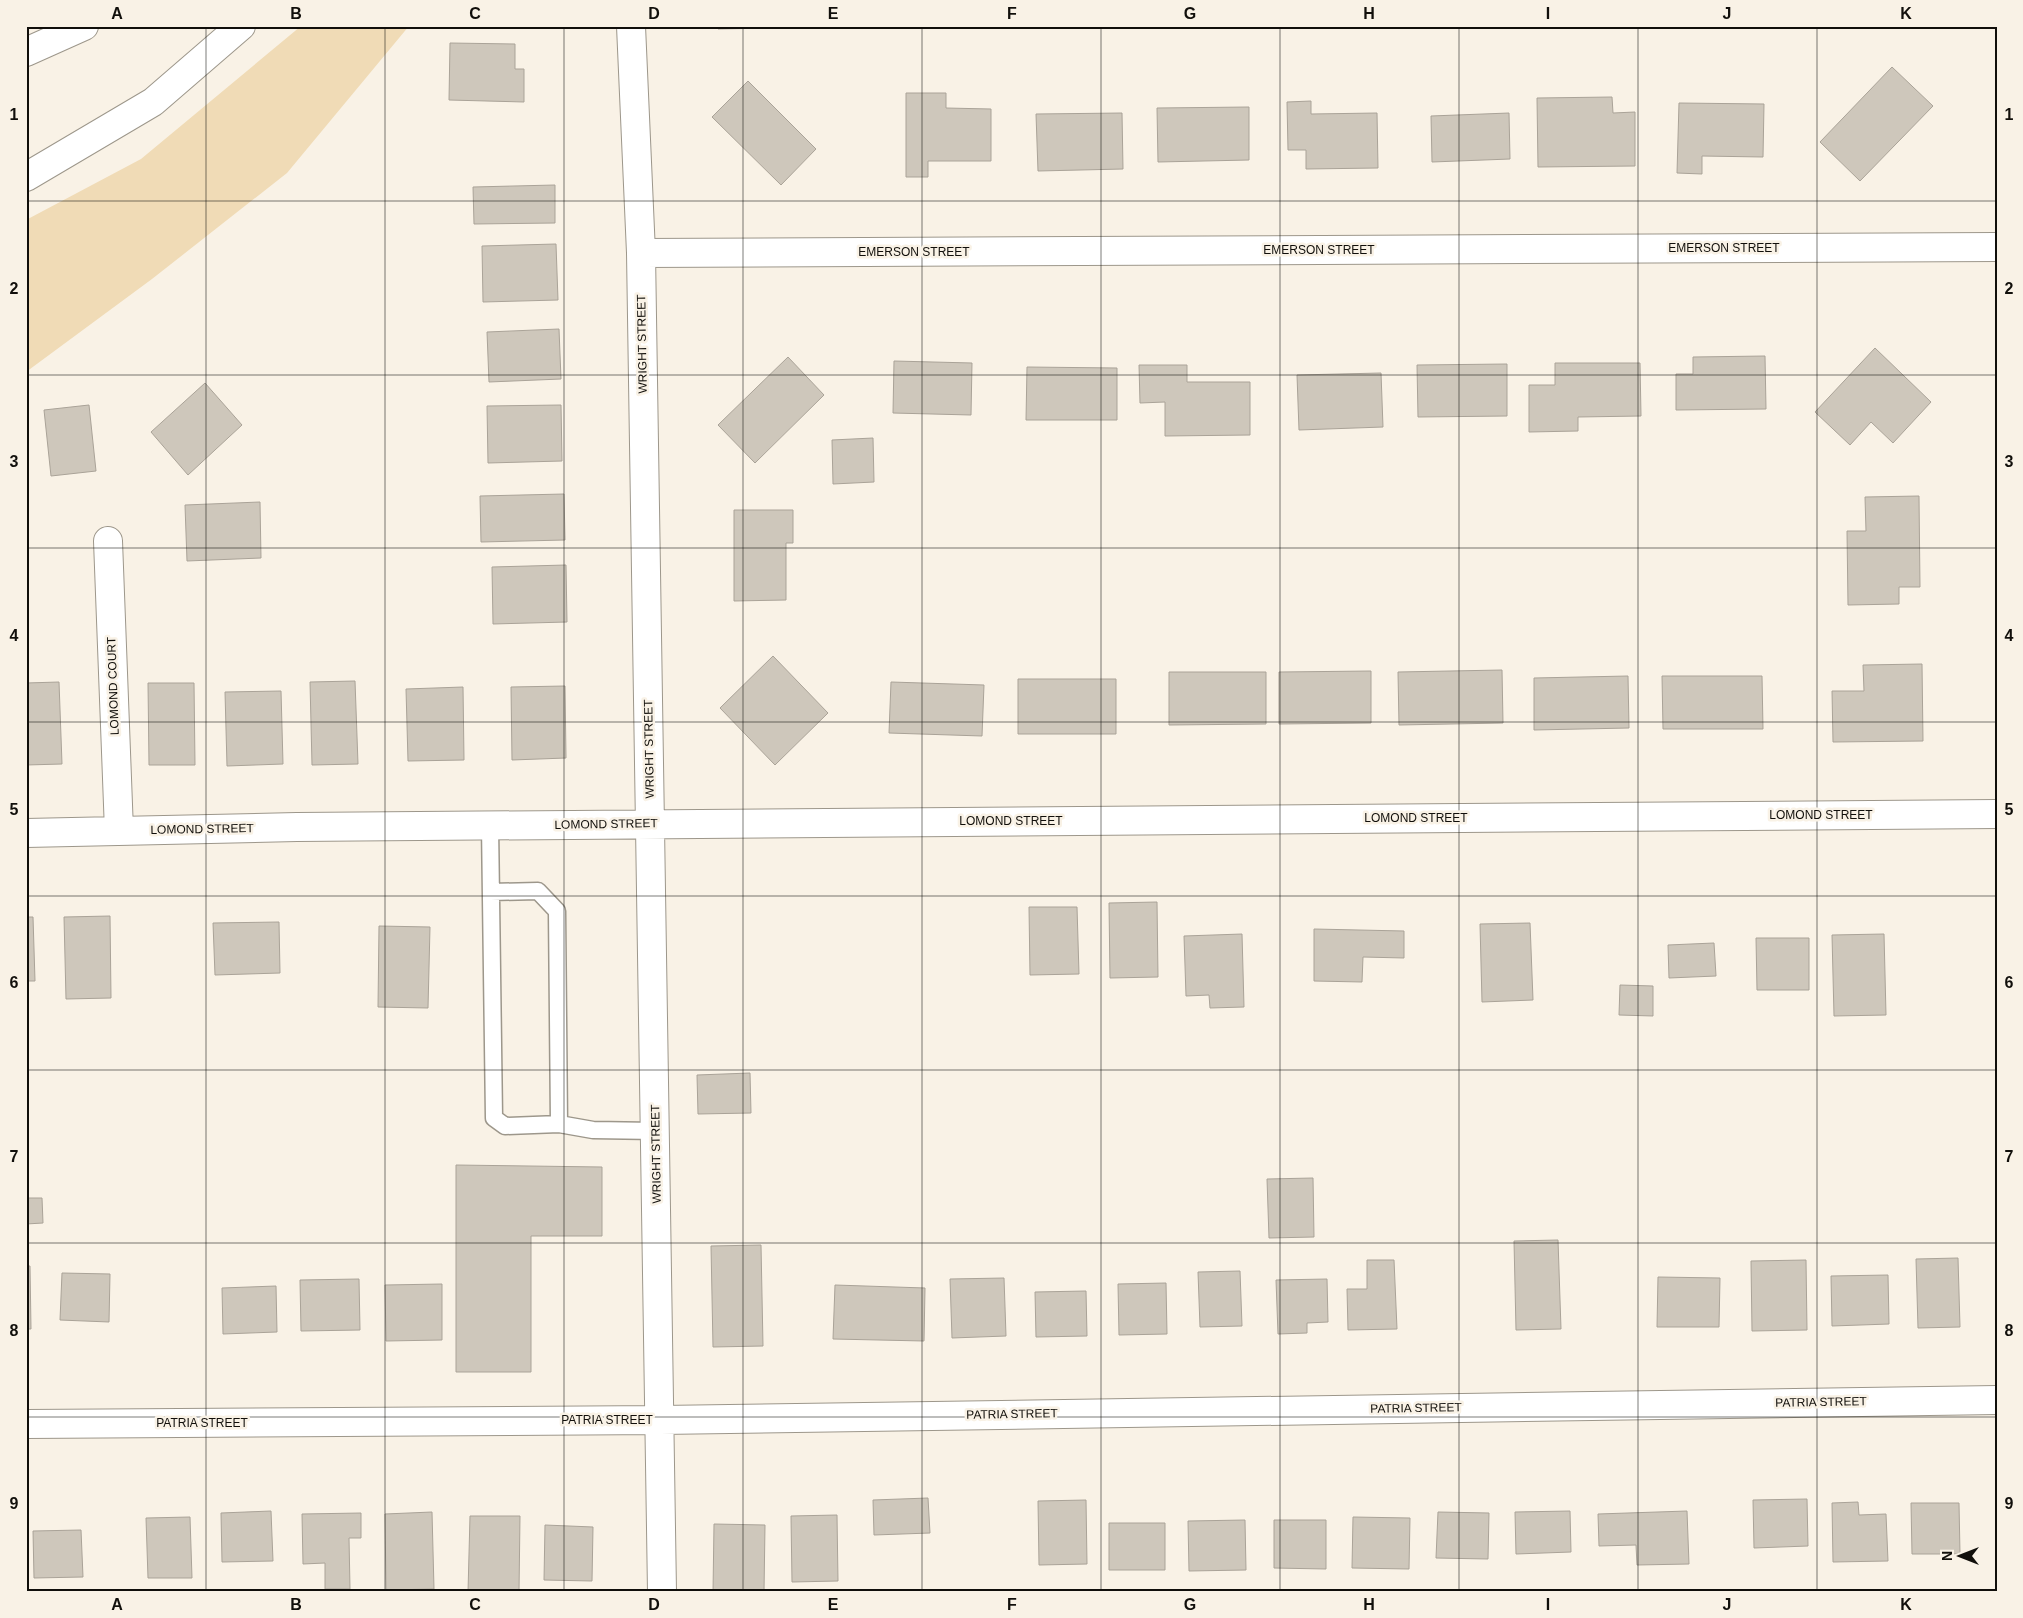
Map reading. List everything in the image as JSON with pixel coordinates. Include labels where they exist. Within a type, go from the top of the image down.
[{"type":"main road","points":[[26,52],[84,26]]},
{"type":"main road","points":[[26,177],[154,102],[241,26]]},
{"type":"main road","name":"WRIGHT STREET","points":[[631,26],[641,253],[661,1420],[662,1592]]},
{"type":"main road","name":"EMERSON STREET","points":[[641,253],[1997,247]]},
{"type":"main road","name":"LOMOND COURT","points":[[108,541],[119,831]]},
{"type":"main road","name":"LOMOND STREET","points":[[26,833],[297,826],[1997,814]]},
{"type":"main road","name":"PATRIA STREET","points":[[26,1424],[661,1420],[1997,1400]]},
{"type":"lane","points":[[490,825],[494,1118],[505,1126],[559,1124],[594,1130],[656,1131]]},
{"type":"lane","points":[[491,892],[538,891],[557,911],[559,1124]]},
{"type":"shaded area","points":[[301,26],[409,26],[287,173],[152,279],[26,372],[26,220],[141,159]]},
{"type":"building","points":[[718,26],[774,26],[774,28],[718,29]]},
{"type":"building","points":[[450,43],[515,44],[515,69],[524,69],[524,102],[449,100]]},
{"type":"building","points":[[1892,67],[1933,106],[1860,181],[1820,142]]},
{"type":"building","points":[[748,81],[816,149],[781,185],[712,117]]},
{"type":"building","points":[[906,93],[946,93],[946,108],[991,109],[991,161],[928,161],[928,177],[906,177]]},
{"type":"building","points":[[1612,97],[1613,113],[1635,112],[1635,166],[1538,167],[1537,98]]},
{"type":"building","points":[[1311,101],[1311,114],[1377,113],[1378,168],[1306,169],[1306,150],[1288,150],[1287,102]]},
{"type":"building","points":[[1679,103],[1764,104],[1763,157],[1702,156],[1702,174],[1677,173]]},
{"type":"building","points":[[1249,107],[1249,160],[1158,162],[1157,108]]},
{"type":"building","points":[[1122,113],[1123,169],[1038,171],[1036,114]]},
{"type":"building","points":[[1509,113],[1510,159],[1432,162],[1431,116]]},
{"type":"building","points":[[555,185],[555,223],[474,224],[473,187]]},
{"type":"building","points":[[556,244],[558,300],[483,302],[482,246]]},
{"type":"building","points":[[559,329],[561,379],[489,382],[487,332]]},
{"type":"building","points":[[1875,348],[1931,402],[1893,443],[1871,422],[1850,445],[1815,412]]},
{"type":"building","points":[[1765,356],[1766,409],[1676,410],[1676,374],[1693,374],[1693,357]]},
{"type":"building","points":[[788,357],[824,395],[755,463],[718,425]]},
{"type":"building","points":[[894,361],[972,363],[971,415],[893,413]]},
{"type":"building","points":[[1555,363],[1640,363],[1641,416],[1578,417],[1578,431],[1529,432],[1529,385],[1555,385]]},
{"type":"building","points":[[1507,364],[1507,416],[1418,417],[1417,365]]},
{"type":"building","points":[[1139,365],[1187,365],[1187,382],[1250,382],[1250,435],[1165,436],[1165,402],[1140,403]]},
{"type":"building","points":[[1027,367],[1117,368],[1117,420],[1026,420]]},
{"type":"building","points":[[1381,373],[1383,427],[1299,430],[1297,375]]},
{"type":"building","points":[[205,383],[242,425],[188,475],[151,432]]},
{"type":"building","points":[[89,405],[96,471],[51,476],[44,410]]},
{"type":"building","points":[[561,405],[562,461],[488,463],[487,406]]},
{"type":"building","points":[[873,438],[874,482],[833,484],[832,440]]},
{"type":"building","points":[[564,494],[565,540],[481,542],[480,496]]},
{"type":"building","points":[[1919,496],[1920,587],[1899,587],[1899,604],[1848,605],[1847,531],[1866,531],[1865,497]]},
{"type":"building","points":[[260,502],[261,558],[187,561],[185,505]]},
{"type":"building","points":[[734,510],[793,510],[793,543],[786,543],[786,600],[734,601]]},
{"type":"building","points":[[566,565],[567,622],[493,624],[492,567]]},
{"type":"building","points":[[773,656],[828,713],[775,765],[720,708]]},
{"type":"building","points":[[1922,664],[1923,741],[1833,742],[1832,691],[1864,691],[1863,665]]},
{"type":"building","points":[[1502,670],[1503,723],[1399,725],[1398,672]]},
{"type":"building","points":[[1371,671],[1371,723],[1279,724],[1279,672]]},
{"type":"building","points":[[1169,672],[1266,672],[1266,724],[1169,725]]},
{"type":"building","points":[[1628,676],[1629,728],[1534,730],[1534,678]]},
{"type":"building","points":[[1662,676],[1762,676],[1763,729],[1663,729]]},
{"type":"building","points":[[1018,679],[1116,679],[1116,734],[1018,734]]},
{"type":"building","points":[[355,681],[358,764],[312,765],[310,682]]},
{"type":"building","points":[[59,682],[62,764],[26,765],[26,683]]},
{"type":"building","points":[[891,682],[984,685],[982,736],[889,733]]},
{"type":"building","points":[[148,683],[194,683],[195,765],[149,765]]},
{"type":"building","points":[[565,686],[566,758],[512,760],[511,687]]},
{"type":"building","points":[[463,687],[464,760],[408,761],[406,689]]},
{"type":"building","points":[[281,691],[283,764],[227,766],[225,692]]},
{"type":"building","points":[[1157,902],[1158,977],[1110,978],[1109,903]]},
{"type":"building","points":[[1029,907],[1077,907],[1079,974],[1030,975]]},
{"type":"building","points":[[110,916],[111,998],[66,999],[64,917]]},
{"type":"building","points":[[26,917],[33,917],[35,981],[26,981]]},
{"type":"building","points":[[279,922],[280,973],[215,975],[213,923]]},
{"type":"building","points":[[1530,923],[1533,1000],[1482,1002],[1480,924]]},
{"type":"building","points":[[379,926],[430,927],[428,1008],[378,1007]]},
{"type":"building","points":[[1314,929],[1404,931],[1404,958],[1363,957],[1362,982],[1314,981]]},
{"type":"building","points":[[1242,934],[1244,1007],[1210,1008],[1209,995],[1186,996],[1184,936]]},
{"type":"building","points":[[1884,934],[1886,1015],[1834,1016],[1832,935]]},
{"type":"building","points":[[1756,938],[1809,938],[1809,990],[1757,990]]},
{"type":"building","points":[[1714,943],[1716,976],[1669,978],[1668,945]]},
{"type":"building","points":[[1620,985],[1653,986],[1653,1016],[1619,1015]]},
{"type":"building","points":[[750,1073],[751,1113],[698,1114],[697,1075]]},
{"type":"building","points":[[456,1165],[602,1167],[602,1236],[531,1236],[531,1372],[456,1372]]},
{"type":"building","points":[[1313,1178],[1314,1237],[1269,1238],[1267,1179]]},
{"type":"building","points":[[26,1198],[42,1198],[43,1223],[26,1224]]},
{"type":"building","points":[[1558,1240],[1561,1329],[1516,1330],[1514,1241]]},
{"type":"building","points":[[761,1245],[763,1346],[713,1347],[711,1246]]},
{"type":"building","points":[[1958,1258],[1960,1327],[1918,1328],[1916,1259]]},
{"type":"building","points":[[1367,1260],[1394,1260],[1397,1329],[1348,1330],[1347,1289],[1367,1289]]},
{"type":"building","points":[[1806,1260],[1807,1330],[1752,1331],[1751,1261]]},
{"type":"building","points":[[26,1266],[30,1266],[31,1329],[26,1329]]},
{"type":"building","points":[[1240,1271],[1242,1326],[1200,1327],[1198,1272]]},
{"type":"building","points":[[62,1273],[110,1274],[109,1322],[60,1320]]},
{"type":"building","points":[[1888,1275],[1889,1324],[1832,1326],[1831,1276]]},
{"type":"building","points":[[1658,1277],[1720,1278],[1719,1327],[1657,1327]]},
{"type":"building","points":[[1004,1278],[1006,1336],[952,1338],[950,1279]]},
{"type":"building","points":[[359,1279],[360,1330],[301,1331],[300,1280]]},
{"type":"building","points":[[1327,1279],[1328,1322],[1307,1323],[1307,1333],[1278,1334],[1276,1280]]},
{"type":"building","points":[[1166,1283],[1167,1334],[1119,1335],[1118,1284]]},
{"type":"building","points":[[442,1284],[442,1340],[386,1341],[385,1285]]},
{"type":"building","points":[[835,1285],[925,1288],[924,1341],[833,1339]]},
{"type":"building","points":[[276,1286],[277,1332],[223,1334],[222,1288]]},
{"type":"building","points":[[1086,1291],[1087,1336],[1036,1337],[1035,1292]]},
{"type":"building","points":[[928,1498],[930,1533],[874,1535],[873,1500]]},
{"type":"building","points":[[1807,1499],[1808,1546],[1754,1548],[1753,1500]]},
{"type":"building","points":[[1086,1500],[1087,1564],[1039,1565],[1038,1501]]},
{"type":"building","points":[[1858,1502],[1859,1515],[1886,1514],[1888,1561],[1833,1562],[1832,1503]]},
{"type":"building","points":[[1911,1503],[1959,1503],[1960,1554],[1912,1554]]},
{"type":"building","points":[[271,1511],[273,1561],[222,1562],[221,1513]]},
{"type":"building","points":[[1570,1511],[1571,1552],[1516,1554],[1515,1512]]},
{"type":"building","points":[[1687,1511],[1689,1564],[1637,1565],[1636,1545],[1599,1546],[1598,1514]]},
{"type":"building","points":[[432,1512],[434,1589],[386,1590],[385,1514]]},
{"type":"building","points":[[1438,1512],[1489,1513],[1488,1559],[1436,1558]]},
{"type":"building","points":[[361,1513],[361,1538],[349,1538],[350,1589],[325,1589],[325,1563],[303,1564],[302,1514]]},
{"type":"building","points":[[837,1515],[838,1581],[792,1582],[791,1516]]},
{"type":"building","points":[[470,1516],[520,1516],[519,1592],[468,1592]]},
{"type":"building","points":[[190,1517],[192,1578],[148,1578],[146,1518]]},
{"type":"building","points":[[1353,1517],[1410,1518],[1409,1569],[1352,1568]]},
{"type":"building","points":[[1245,1520],[1246,1570],[1189,1571],[1188,1521]]},
{"type":"building","points":[[1274,1520],[1326,1520],[1326,1569],[1274,1568]]},
{"type":"building","points":[[1109,1523],[1165,1523],[1165,1570],[1109,1570]]},
{"type":"building","points":[[714,1524],[765,1525],[764,1592],[713,1592]]},
{"type":"building","points":[[545,1525],[593,1527],[592,1581],[544,1580]]},
{"type":"building","points":[[81,1530],[83,1577],[34,1578],[33,1531]]}]
